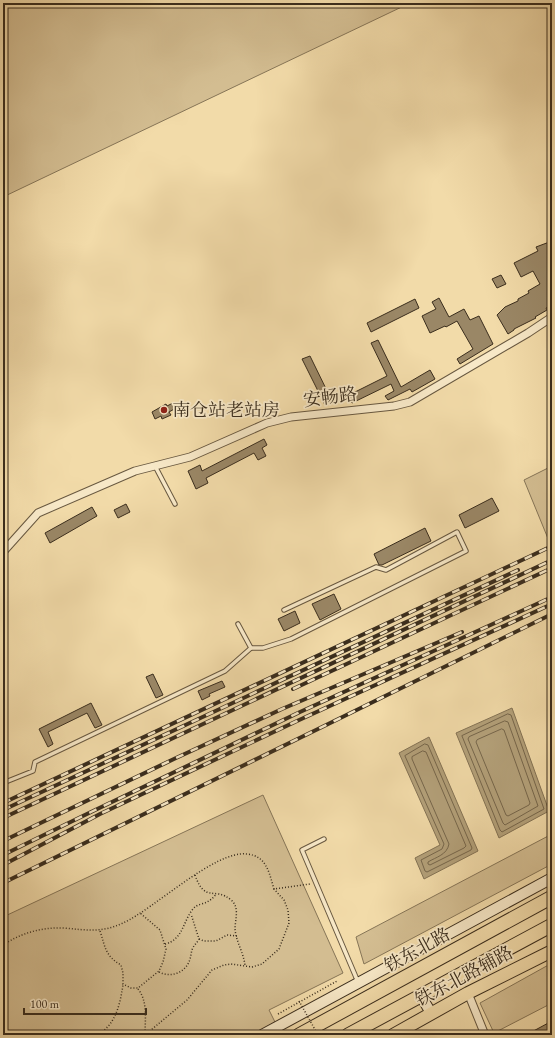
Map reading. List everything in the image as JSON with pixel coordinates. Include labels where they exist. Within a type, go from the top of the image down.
[{"type":"highway","name":"铁东北路","points":[[299,1035],[552,897]]},
{"type":"highway","points":[[348,1035],[551,926]]},
{"type":"main road","name":"铁东北路辅路","points":[[393,1035],[468,993],[552,951]]},
{"type":"street","name":"安畅路","points":[[3,552],[38,513],[135,471],[190,457],[267,423],[278,420],[291,417],[394,406],[410,402],[528,333],[552,317]]},
{"type":"street","points":[[262,1035],[552,878]]},
{"type":"street","points":[[468,993],[485,1035]]},
{"type":"street","points":[[421,996],[431,1013]]},
{"type":"lane","points":[[155,466],[175,504]]},
{"type":"lane","points":[[3,783],[34,771],[35,762],[224,671],[251,648],[263,648],[290,639],[466,551],[457,532],[386,570],[376,567],[284,610]]},
{"type":"lane","points":[[238,624],[251,648]]},
{"type":"lane","points":[[324,839],[302,850],[358,982]]},
{"type":"path","points":[[3,945],[13,939],[36,930],[62,928],[100,931],[123,924],[140,914],[206,868],[226,858],[246,854],[253,855],[264,861],[270,874],[274,890],[284,900],[288,910],[289,923],[279,949],[262,964],[252,967],[231,964],[212,970],[187,1000],[145,1035]]},
{"type":"path","points":[[195,876],[198,884],[207,893],[224,895],[232,900],[236,909],[235,929],[243,954],[245,966]]},
{"type":"path","points":[[274,890],[316,883]]},
{"type":"path","points":[[164,944],[174,941],[183,930],[194,908],[206,903],[216,894]]},
{"type":"path","points":[[123,983],[131,988],[138,988],[158,971],[164,962],[166,949],[160,930],[140,914]]},
{"type":"path","points":[[190,914],[199,939]]},
{"type":"path","points":[[97,1035],[103,1032],[112,1021],[120,1001],[123,983],[121,965],[112,960],[106,951],[100,931]]},
{"type":"path","points":[[199,939],[204,941],[216,941],[227,935],[237,936]]},
{"type":"path","points":[[158,971],[173,975],[180,973],[190,960],[192,949],[199,939]]},
{"type":"path","points":[[278,1014],[337,981]]},
{"type":"path","points":[[138,988],[142,992],[145,1004],[145,1035]]},
{"type":"path","points":[[299,1001],[318,1035]]},
{"type":"path","points":[[46,1035],[58,1031],[63,1035]]},
{"type":"shaded area","points":[[3,3],[410,3],[3,197]]},
{"type":"shaded area","points":[[552,466],[552,540],[549,541],[524,480]]},
{"type":"shaded area","points":[[263,795],[343,973],[269,1010],[275,1022],[252,1035],[3,1035],[3,917]]},
{"type":"shaded area","points":[[552,834],[552,864],[364,964],[356,937]]},
{"type":"shaded area","points":[[552,963],[552,1003],[494,1033],[480,1003]]},
{"type":"water","points":[[512,708],[549,811],[499,838],[456,733]]},
{"type":"water","points":[[429,737],[478,851],[424,879],[415,858],[440,845],[399,753]]},
{"type":"building","points":[[552,241],[552,305],[546,308],[547,310],[535,317],[536,318],[514,329],[508,334],[497,315],[505,307],[518,301],[518,299],[529,293],[528,291],[540,284],[533,271],[521,277],[514,263],[538,251],[536,247]]},
{"type":"building","points":[[501,275],[506,284],[497,288],[492,279]]},
{"type":"building","points":[[439,298],[449,317],[464,309],[470,320],[479,316],[493,344],[460,364],[457,359],[473,349],[457,321],[430,333],[422,316],[436,309],[432,302]]},
{"type":"building","points":[[415,299],[419,308],[371,332],[367,323]]},
{"type":"building","points":[[378,340],[401,387],[430,370],[435,379],[412,392],[410,389],[388,400],[385,396],[394,391],[391,384],[352,403],[349,395],[387,376],[371,343]]},
{"type":"building","points":[[310,356],[332,401],[325,405],[302,359]]},
{"type":"building","name":"南仓站老站房","points":[[173,403],[176,408],[169,412],[171,415],[162,419],[161,416],[155,419],[152,412],[166,404],[167,406]]},
{"type":"building","points":[[264,439],[267,445],[262,448],[266,456],[258,460],[254,453],[206,478],[208,483],[196,489],[188,471],[200,465],[202,471]]},
{"type":"building","points":[[492,498],[499,511],[465,528],[459,515]]},
{"type":"building","points":[[126,504],[130,512],[118,518],[114,510]]},
{"type":"building","points":[[92,507],[97,516],[50,543],[45,533]]},
{"type":"building","points":[[425,528],[431,541],[382,565],[379,565],[374,554]]},
{"type":"building","points":[[334,594],[341,609],[320,620],[312,604]]},
{"type":"building","points":[[295,611],[300,623],[284,631],[278,619]]},
{"type":"building","points":[[153,674],[163,695],[156,698],[146,677]]},
{"type":"building","points":[[222,681],[225,687],[209,694],[210,696],[202,700],[198,691]]},
{"type":"building","points":[[91,703],[102,725],[95,728],[87,713],[48,732],[53,744],[48,747],[39,729]]},
{"type":"building","points":[[552,1021],[552,1035],[526,1035]]},
{"type":"railway","points":[[3,803],[552,546]]},
{"type":"railway","points":[[3,818],[552,560]]},
{"type":"railway","points":[[293,689],[552,568]]},
{"type":"railway","points":[[3,810],[518,570]]},
{"type":"railway","points":[[3,855],[300,712],[552,597]]},
{"type":"railway","points":[[3,865],[100,814],[297,721],[552,604]]},
{"type":"railway","points":[[3,883],[552,614]]},
{"type":"railway","points":[[3,841],[282,709],[462,632]]},
{"type":"place","name":"南仓站老站房","points":[[164,410]]}]
